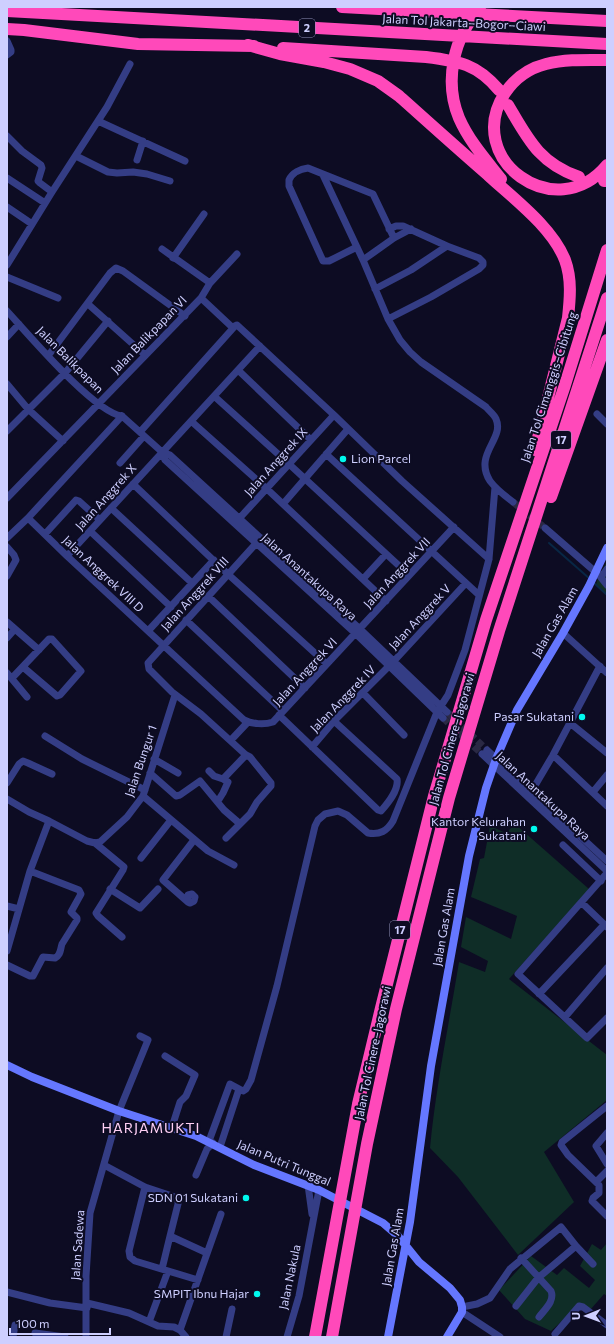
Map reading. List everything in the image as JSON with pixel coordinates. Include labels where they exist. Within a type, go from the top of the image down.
[{"type":"highway","name":"Jalan Tol Jakarta–Bogor–Ciawi","points":[[342,7],[607,20]]},
{"type":"highway","points":[[482,7],[477,12],[466,30],[457,48],[453,65],[452,85],[454,102],[459,118],[471,140],[522,206]]},
{"type":"highway","name":"Jalan Tol Jakarta–Bogor–Ciawi","points":[[7,11],[607,44]]},
{"type":"highway","points":[[7,29],[138,44],[248,45],[426,57],[466,64],[480,72],[499,90]]},
{"type":"highway","points":[[248,45],[280,54],[324,62],[350,69],[378,81],[398,96],[522,206],[545,228],[559,247],[566,261],[571,297],[566,326],[516,531]]},
{"type":"highway","points":[[607,60],[556,62],[530,70],[515,81],[503,96],[497,114],[495,127],[498,149],[506,164],[519,176],[534,185],[554,190],[574,187],[594,177],[607,165]]},
{"type":"highway","points":[[508,105],[524,132],[540,153],[555,166],[565,172],[579,177]]},
{"type":"highway","name":"Jalan Tol Cimanggis–Cibitung","points":[[516,531],[565,385],[607,250]]},
{"type":"highway","name":"Jalan Tol Cinere–Jagorawi","points":[[332,1337],[367,1144],[396,1009],[449,798],[499,631],[607,298]]},
{"type":"highway","points":[[515,582],[535,541],[607,340]]},
{"type":"highway","name":"Jalan Tol Cinere–Jagorawi","points":[[315,1337],[358,1104],[381,1008],[440,773],[486,620],[516,531]]},
{"type":"street","points":[[7,41],[12,50],[7,55]]},
{"type":"street","points":[[7,265],[107,107],[130,64]]},
{"type":"street","points":[[98,121],[185,161]]},
{"type":"street","points":[[7,136],[22,151],[41,165],[42,168],[38,180],[40,184],[52,192]]},
{"type":"street","points":[[137,160],[143,141]]},
{"type":"street","points":[[76,156],[108,172],[142,173],[170,181]]},
{"type":"street","points":[[356,247],[329,261],[324,261],[288,182],[292,174],[305,168],[310,168],[323,175],[373,194],[394,238]]},
{"type":"street","points":[[323,175],[363,260],[388,319],[400,340],[410,352],[436,373],[486,407],[495,416],[498,424],[496,434],[485,459],[484,465],[487,474],[495,487],[513,502]]},
{"type":"street","points":[[7,178],[45,203]]},
{"type":"street","points":[[7,207],[32,224]]},
{"type":"street","points":[[174,258],[204,214]]},
{"type":"street","points":[[388,319],[431,297],[479,269],[483,265],[483,262],[479,258],[447,246],[411,229],[400,226],[389,229]]},
{"type":"street","points":[[363,260],[394,238],[411,229]]},
{"type":"street","points":[[375,288],[411,270],[447,246]]},
{"type":"street","points":[[162,250],[210,283]]},
{"type":"street","name":"Jalan Balikpapan VI","points":[[7,498],[145,355],[185,316],[200,299],[210,283],[237,254]]},
{"type":"street","points":[[48,356],[110,273],[116,268],[185,316]]},
{"type":"street","points":[[7,276],[58,298]]},
{"type":"street","points":[[200,299],[233,328]]},
{"type":"street","points":[[88,304],[145,355]]},
{"type":"street","name":"Jalan Balikpapan","points":[[7,311],[64,373],[98,404],[115,415],[122,416]]},
{"type":"street","points":[[7,323],[12,317]]},
{"type":"street","points":[[7,431],[64,373],[108,321]]},
{"type":"street","points":[[7,337],[19,324]]},
{"type":"street","points":[[120,463],[142,434],[237,325],[334,415],[402,481],[489,560]]},
{"type":"street","name":"Jalan Anggrek X","points":[[67,556],[260,346]]},
{"type":"street","points":[[238,370],[311,440]]},
{"type":"street","points":[[7,384],[28,409],[63,441]]},
{"type":"street","points":[[214,396],[409,575]]},
{"type":"street","points":[[597,414],[606,421]]},
{"type":"street","name":"Jalan Anggrek IX","points":[[237,521],[334,415]]},
{"type":"street","points":[[7,538],[28,518],[122,416]]},
{"type":"street","name":"Jalan Anantakupa Raya","points":[[122,416],[162,452],[165,460],[237,521],[358,631],[442,712]]},
{"type":"street","points":[[192,421],[386,601]]},
{"type":"street","points":[[283,504],[348,429]]},
{"type":"street","points":[[326,454],[479,595]]},
{"type":"street","points":[[133,484],[228,574],[327,664]]},
{"type":"street","points":[[214,1144],[230,1084],[243,1091],[246,1089],[251,1080],[278,979],[315,826],[318,820],[325,814],[338,812],[350,817],[368,833],[380,833],[388,828],[393,821],[442,712],[465,650],[489,560],[495,487]]},
{"type":"street","points":[[44,534],[76,500],[100,520]]},
{"type":"street","points":[[111,508],[192,583]]},
{"type":"street","name":"Jalan Anggrek VIII D","points":[[28,518],[67,556],[248,722]]},
{"type":"street","name":"Jalan Anggrek VII","points":[[358,631],[454,527]]},
{"type":"street","points":[[545,528],[594,579],[607,585]]},
{"type":"street","points":[[90,531],[171,607]]},
{"type":"street","name":"Jalan Anggrek VIII","points":[[175,695],[149,669],[148,663],[258,541]]},
{"type":"street","points":[[7,547],[14,555],[16,560],[7,576]]},
{"type":"street","name":"Jalan Gas Alam","points":[[388,1337],[406,1245],[428,1082],[472,843],[482,801],[495,762],[520,702],[563,633],[594,579],[607,548]]},
{"type":"street","points":[[363,579],[386,554]]},
{"type":"street","points":[[148,631],[214,560]]},
{"type":"street","points":[[594,579],[607,569]]},
{"type":"street","name":"Jalan Anggrek V","points":[[392,663],[466,583]]},
{"type":"street","points":[[208,596],[305,688]]},
{"type":"street","points":[[186,620],[281,713],[312,747],[378,810],[381,811],[386,806],[395,791],[397,779],[334,721]]},
{"type":"street","points":[[7,622],[40,650]]},
{"type":"street","points":[[7,638],[15,629]]},
{"type":"street","name":"Jalan Anggrek VI","points":[[248,722],[273,722],[358,631]]},
{"type":"street","points":[[563,633],[607,673]]},
{"type":"street","points":[[23,667],[57,696],[60,695],[81,673],[81,669],[53,639],[50,639],[23,667],[10,675],[27,697]]},
{"type":"street","name":"Jalan Anggrek IV","points":[[312,747],[334,721],[392,663]]},
{"type":"street","points":[[530,794],[553,755],[600,666]]},
{"type":"street","points":[[363,693],[404,735]]},
{"type":"street","points":[[175,695],[201,714],[250,757],[270,781],[271,784],[250,814],[239,823],[226,838]]},
{"type":"street","name":"Jalan Bungur 1","points":[[94,843],[100,842],[108,836],[133,810],[144,793],[175,695]]},
{"type":"street","points":[[231,740],[248,722]]},
{"type":"street","points":[[570,723],[607,753]]},
{"type":"street","points":[[45,736],[82,759],[144,793],[194,840],[215,856],[234,865]]},
{"type":"street","name":"Jalan Anantakupa Raya","points":[[484,752],[607,861]]},
{"type":"street","points":[[223,779],[246,755]]},
{"type":"street","points":[[553,755],[607,806]]},
{"type":"street","points":[[154,759],[178,773]]},
{"type":"street","points":[[7,783],[19,764],[23,762],[52,774]]},
{"type":"street","points":[[209,771],[214,776],[228,782],[218,801]]},
{"type":"street","points":[[150,773],[176,796],[200,781],[224,810],[239,823]]},
{"type":"street","points":[[593,792],[607,775]]},
{"type":"street","name":"Jalan Anantakupa Raya","points":[[530,794],[607,872]]},
{"type":"street","points":[[7,799],[29,812],[49,820],[87,841],[94,843],[124,866],[124,870],[110,889],[96,914],[122,937]]},
{"type":"street","points":[[8,947],[30,871],[49,820]]},
{"type":"street","points":[[141,858],[171,820]]},
{"type":"street","points":[[187,900],[163,880],[194,840]]},
{"type":"street","points":[[563,845],[601,881]]},
{"type":"street","points":[[7,965],[33,976],[43,957],[55,958],[58,956],[62,949],[62,944],[77,920],[77,918],[70,912],[81,894],[79,890],[30,871]]},
{"type":"street","points":[[607,872],[582,903],[518,974],[587,1038],[607,1018]]},
{"type":"street","points":[[110,889],[140,908],[158,889]]},
{"type":"street","points":[[539,994],[606,926],[582,903]]},
{"type":"street","points":[[7,906],[19,910]]},
{"type":"street","points":[[7,909],[19,910]]},
{"type":"street","points":[[565,1017],[607,968]]},
{"type":"street","name":"Jalan Sadewa","points":[[86,1337],[88,1223],[119,1111],[148,1040],[140,1036]]},
{"type":"street","points":[[165,1056],[195,1075],[186,1096],[180,1102],[172,1127]]},
{"type":"street","name":"Jalan Putri Tunggal","points":[[7,1065],[32,1077],[119,1111],[186,1132],[214,1144],[254,1165],[323,1191],[372,1217],[390,1229],[406,1245],[419,1262],[456,1293],[460,1300],[462,1309]]},
{"type":"street","points":[[196,1175],[207,1149],[214,1144],[239,1089]]},
{"type":"street","points":[[606,1109],[562,1142],[561,1145],[564,1150],[596,1182],[600,1191],[592,1199],[592,1201],[607,1216]]},
{"type":"street","points":[[607,1133],[596,1146],[607,1164]]},
{"type":"street","points":[[104,1165],[145,1187],[175,1197],[178,1200],[170,1236],[165,1270],[149,1322]]},
{"type":"street","points":[[596,1182],[607,1171]]},
{"type":"street","name":"Jalan Nakula","points":[[308,1185],[313,1220]]},
{"type":"street","points":[[145,1187],[129,1254],[135,1261],[198,1280]]},
{"type":"street","name":"Jalan Nakula","points":[[287,1337],[299,1296],[313,1220],[323,1191]]},
{"type":"street","points":[[180,1330],[221,1214]]},
{"type":"street","points":[[447,1337],[462,1309],[490,1298],[510,1269],[521,1258],[561,1226],[576,1246],[593,1264]]},
{"type":"street","points":[[170,1236],[207,1253]]},
{"type":"street","points":[[516,1306],[538,1278],[576,1246]]},
{"type":"street","points":[[521,1258],[551,1291],[553,1296],[552,1300],[539,1317]]},
{"type":"street","points":[[7,1292],[50,1303],[87,1306],[124,1312],[158,1326],[180,1330],[186,1337]]},
{"type":"street","points":[[555,1334],[579,1306],[583,1307],[607,1325]]},
{"type":"street","points":[[226,1337],[232,1309]]},
{"type":"street","points":[[462,1309],[500,1337]]},
{"type":"street","points":[[13,1337],[15,1325]]},
{"type":"street","points":[[35,1333],[65,1337]]},
{"type":"green space","points":[[607,561],[607,595],[596,585]]},
{"type":"green space","points":[[515,824],[589,889],[509,979],[607,1055],[607,1100],[544,1152],[574,1202],[518,1255],[458,1177],[430,1148],[439,1078],[459,962],[485,972],[488,961],[461,947],[466,917],[511,939],[517,916],[471,897],[480,859],[484,858],[490,826],[506,833]]},
{"type":"green space","points":[[607,1243],[607,1296],[604,1294],[591,1309],[580,1304],[551,1331],[525,1319],[499,1290],[531,1256],[557,1275],[564,1268],[589,1288],[595,1280],[580,1266],[592,1244],[601,1250]]},
{"type":"waterway","points":[[549,543],[590,579]]},
{"type":"waterway","points":[[593,582],[607,595]]},
{"type":"tunnel","points":[[513,502],[545,528]]},
{"type":"tunnel","points":[[447,712],[487,750]]},
{"type":"tunnel","points":[[443,718],[482,754]]},
{"type":"place","name":"Lion Parcel","points":[[343,459]]},
{"type":"place","name":"Pasar Sukatani","points":[[582,717]]},
{"type":"place","name":"Kantor Kelurahan Sukatani","points":[[534,829]]},
{"type":"place","name":"SDN 01 Sukatani","points":[[246,1198]]},
{"type":"place","name":"SMPIT Ibnu Hajar","points":[[257,1294]]},
{"type":"district","name":"HARJAMUKTI","points":[[151,1128]]}]
